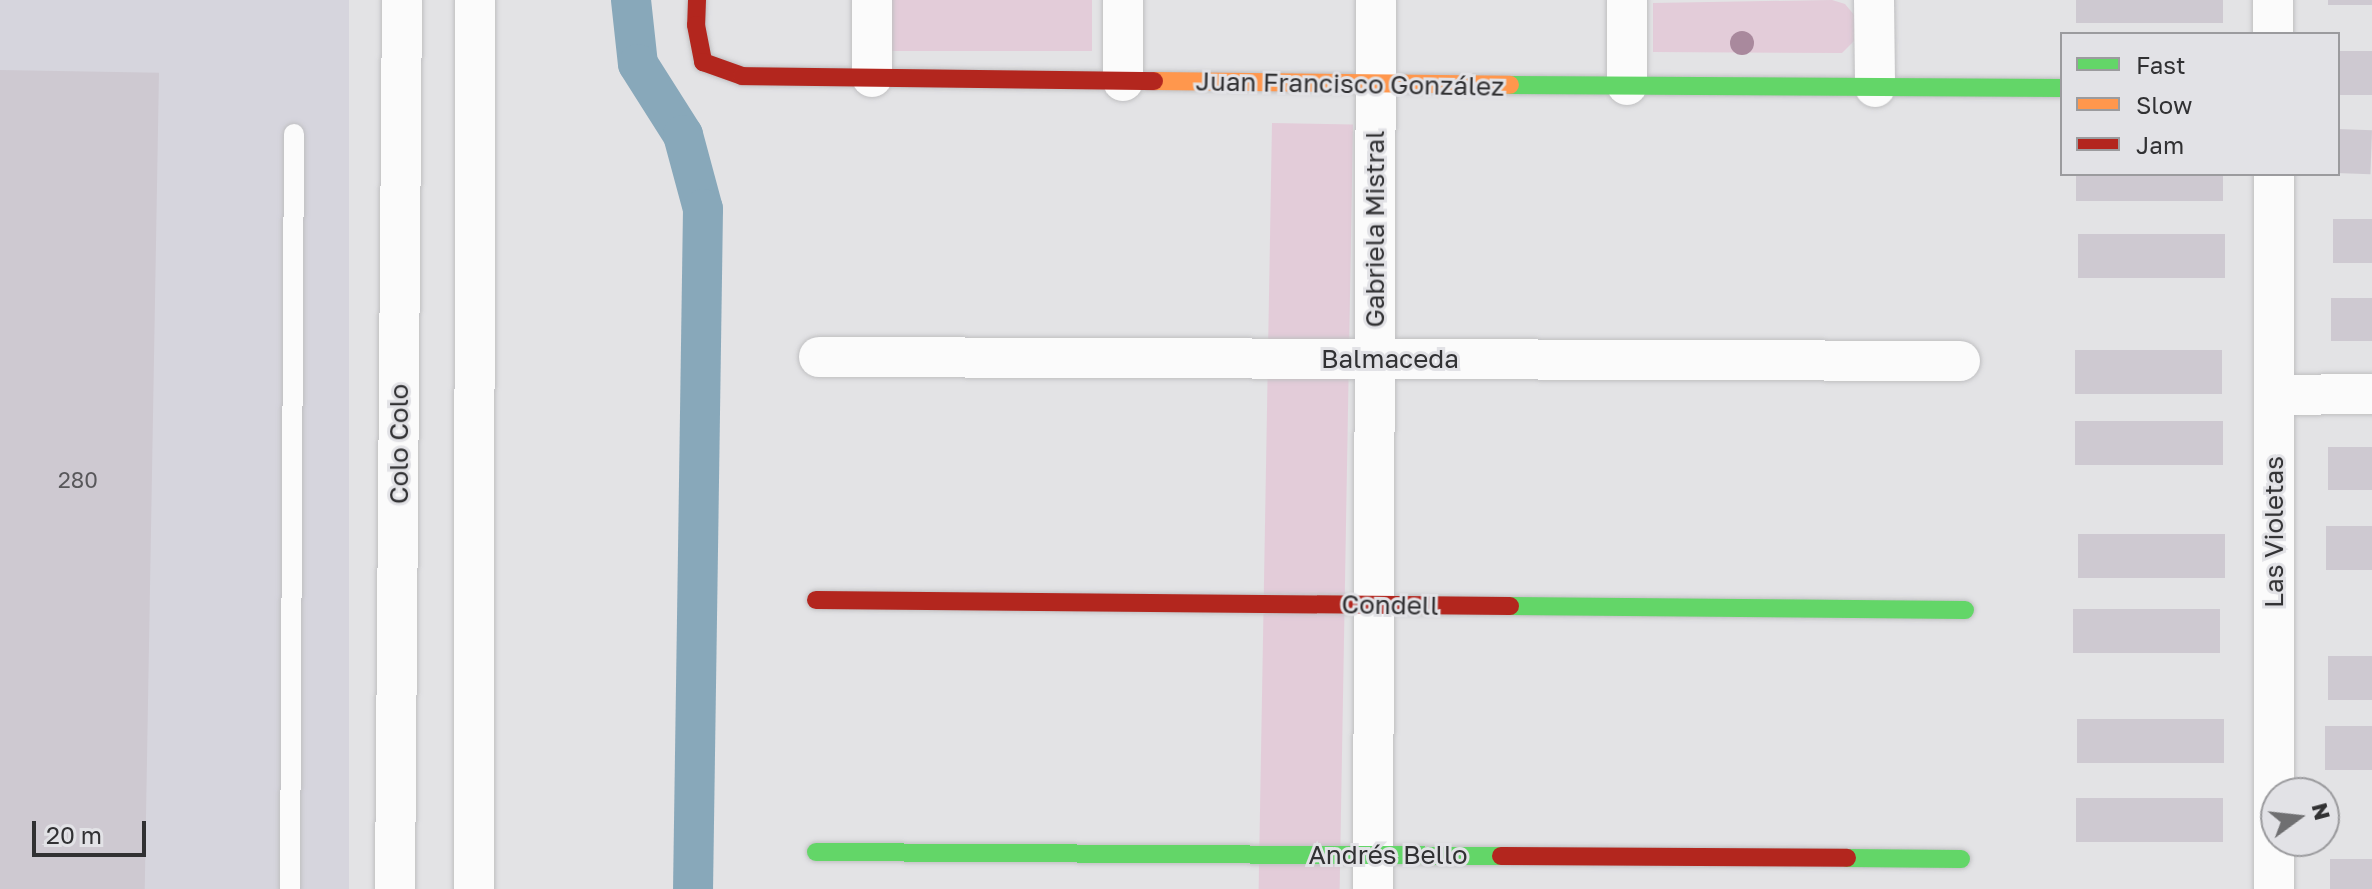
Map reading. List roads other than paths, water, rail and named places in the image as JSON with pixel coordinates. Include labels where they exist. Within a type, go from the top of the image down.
[{"type":"street","name":"Colo Colo","points":[[395,889],[402,0]]},
{"type":"street","points":[[474,889],[475,0]]},
{"type":"street","name":"Juan Francisco González","points":[[697,0],[696,25],[703,62],[742,76],[1375,85],[2060,88]]},
{"type":"street","points":[[872,0],[872,77]]},
{"type":"street","points":[[1123,0],[1123,81]]},
{"type":"street","name":"Gabriela Mistral","points":[[1373,872],[1376,0]]},
{"type":"street","points":[[1627,0],[1627,85]]},
{"type":"street","points":[[1874,0],[1875,87]]},
{"type":"street","points":[[2273,0],[2273,32]]},
{"type":"street","name":"Las Violetas","points":[[2274,176],[2274,889]]},
{"type":"street","name":"Balmaceda","points":[[819,357],[1960,361]]},
{"type":"street","points":[[2274,395],[2372,394]]},
{"type":"street","name":"Condell","points":[[816,600],[1965,610]]},
{"type":"street","name":"Andrés Bello","points":[[816,852],[1373,872],[1961,859]]},
{"type":"lane","points":[[290,889],[294,134]]},
{"type":"waterway","points":[[631,0],[638,64],[683,135],[703,209],[693,889]]}]
